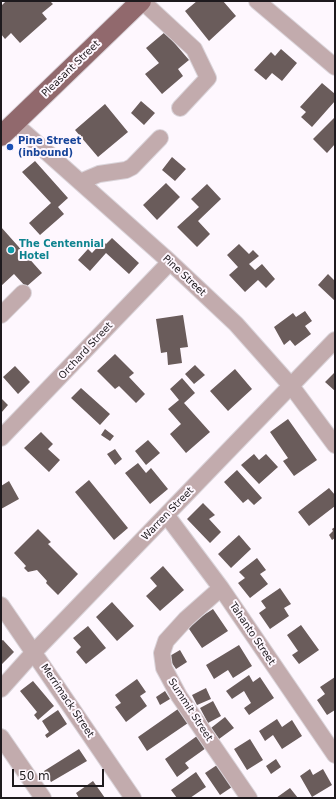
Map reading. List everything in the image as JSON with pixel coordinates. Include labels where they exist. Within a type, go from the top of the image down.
[{"type":"main road","name":"Pleasant Street","points":[[8,130],[141,1]]},
{"type":"street","points":[[141,1],[194,49],[208,78],[180,108]]},
{"type":"street","points":[[257,1],[335,67]]},
{"type":"street","name":"Pine Street","points":[[8,130],[80,182],[170,262],[236,324],[292,387],[335,445]]},
{"type":"street","points":[[80,182],[99,174],[126,170],[132,167],[160,138]]},
{"type":"street","name":"Orchard Street","points":[[1,438],[170,262]]},
{"type":"street","points":[[1,315],[23,293]]},
{"type":"street","name":"Warren Street","points":[[1,689],[34,652],[292,387],[335,340]]},
{"type":"street","name":"Tahanto Street","points":[[167,516],[221,588],[335,755]]},
{"type":"street","name":"Summit Street","points":[[221,588],[186,619],[166,641],[162,653],[164,668],[179,696],[249,798]]},
{"type":"street","name":"Merrimack Street","points":[[1,605],[133,798]]},
{"type":"street","points":[[1,737],[43,798]]},
{"type":"building","points":[[6,1],[50,1],[53,4],[42,13],[47,19],[20,43],[11,33],[5,39],[1,34],[1,6]]},
{"type":"building","points":[[197,1],[223,1],[236,16],[209,41],[185,11]]},
{"type":"building","points":[[165,32],[189,60],[178,69],[183,76],[162,94],[145,74],[159,63],[146,48]]},
{"type":"building","points":[[281,49],[297,63],[282,81],[272,73],[266,80],[254,70],[271,52],[275,56]]},
{"type":"building","points":[[322,83],[335,94],[335,101],[312,127],[301,117],[306,112],[300,107]]},
{"type":"building","points":[[141,101],[155,113],[144,125],[131,113]]},
{"type":"building","points":[[105,104],[128,132],[98,157],[75,130]]},
{"type":"building","points":[[335,117],[335,144],[327,153],[313,139]]},
{"type":"building","points":[[172,157],[186,169],[175,181],[162,170]]},
{"type":"building","points":[[35,161],[68,198],[58,207],[64,214],[40,235],[29,223],[51,203],[22,172]]},
{"type":"building","points":[[166,183],[180,197],[157,220],[143,205]]},
{"type":"building","points":[[207,184],[221,199],[198,221],[210,234],[197,247],[177,227],[199,207],[191,199]]},
{"type":"building","name":"The Centennial Hotel","points":[[1,227],[42,273],[26,287],[14,274],[1,286]]},
{"type":"building","points":[[112,238],[139,263],[129,274],[106,253],[90,271],[78,260],[88,249],[92,253],[103,241],[106,244]]},
{"type":"building","points":[[239,244],[249,254],[253,250],[259,256],[249,264],[255,270],[262,264],[275,279],[266,288],[258,280],[245,292],[229,275],[238,267],[227,255]]},
{"type":"building","points":[[328,274],[335,281],[335,301],[318,285]]},
{"type":"building","points":[[305,311],[312,321],[305,326],[311,334],[295,346],[290,340],[284,345],[274,327],[293,313],[296,317]]},
{"type":"building","points":[[183,315],[188,347],[180,348],[182,363],[168,365],[167,352],[161,353],[156,319]]},
{"type":"building","points":[[115,354],[134,373],[129,377],[145,394],[136,403],[119,386],[115,389],[97,371]]},
{"type":"building","points":[[195,365],[205,375],[194,384],[185,374]]},
{"type":"building","points":[[15,366],[30,382],[18,394],[3,377]]},
{"type":"building","points":[[235,369],[252,389],[228,411],[210,391]]},
{"type":"building","points":[[335,372],[335,391],[325,382]]},
{"type":"building","points":[[182,378],[195,393],[184,403],[210,432],[186,453],[170,434],[181,424],[168,409],[179,400],[170,389]]},
{"type":"building","points":[[81,388],[110,414],[100,425],[71,398]]},
{"type":"building","points":[[1,398],[8,405],[1,413]]},
{"type":"building","points":[[288,419],[317,460],[294,476],[283,461],[288,458],[270,432]]},
{"type":"building","points":[[105,429],[114,436],[110,441],[101,435]]},
{"type":"building","points":[[41,432],[53,444],[48,449],[60,460],[49,472],[24,448]]},
{"type":"building","points":[[148,440],[160,453],[146,465],[135,451]]},
{"type":"building","points":[[115,449],[122,459],[115,465],[107,454]]},
{"type":"building","points":[[254,454],[259,460],[266,454],[278,467],[259,484],[241,465]]},
{"type":"building","points":[[138,463],[146,473],[151,468],[168,489],[150,504],[125,473]]},
{"type":"building","points":[[237,470],[262,498],[254,505],[248,499],[243,503],[224,482]]},
{"type":"building","points":[[89,480],[128,528],[114,540],[75,492]]},
{"type":"building","points":[[9,481],[19,499],[1,509],[1,486]]},
{"type":"building","points":[[329,488],[335,495],[335,506],[309,526],[298,512]]},
{"type":"building","points":[[203,503],[215,515],[209,519],[221,532],[210,543],[187,519]]},
{"type":"building","points":[[335,527],[335,538],[332,540],[329,535]]},
{"type":"building","points":[[38,529],[51,542],[48,544],[78,574],[58,595],[46,583],[47,581],[37,570],[28,572],[24,568],[26,566],[14,553]]},
{"type":"building","points":[[239,535],[251,549],[231,568],[218,554]]},
{"type":"building","points":[[257,558],[266,570],[260,574],[268,584],[250,598],[238,583],[245,578],[239,572]]},
{"type":"building","points":[[163,566],[184,590],[160,611],[146,596],[157,586],[150,578]]},
{"type":"building","points":[[280,588],[291,604],[284,608],[289,616],[270,629],[259,613],[266,608],[261,601]]},
{"type":"building","points":[[112,602],[134,626],[117,641],[96,617]]},
{"type":"building","points":[[213,609],[228,631],[202,648],[187,626]]},
{"type":"building","points":[[301,625],[319,650],[299,664],[292,655],[298,651],[287,635]]},
{"type":"building","points":[[88,626],[106,648],[86,664],[76,652],[81,647],[73,638]]},
{"type":"building","points":[[3,640],[14,652],[1,665],[1,641]]},
{"type":"building","points":[[239,645],[252,666],[233,678],[228,670],[214,679],[206,665]]},
{"type":"building","points":[[180,650],[187,662],[176,669],[168,657]]},
{"type":"building","points":[[249,675],[253,682],[260,677],[274,698],[249,715],[244,708],[251,703],[244,691],[232,699],[226,691]]},
{"type":"building","points":[[335,677],[335,710],[327,715],[317,700],[325,694],[320,687]]},
{"type":"building","points":[[137,679],[146,692],[140,696],[147,706],[126,722],[115,707],[121,703],[115,695]]},
{"type":"building","points":[[33,681],[54,706],[38,720],[34,715],[37,712],[20,691]]},
{"type":"building","points":[[206,688],[211,699],[197,705],[192,695]]},
{"type":"building","points":[[165,691],[170,699],[160,705],[156,697]]},
{"type":"building","points":[[213,701],[221,716],[208,723],[200,708]]},
{"type":"building","points":[[178,709],[188,723],[147,751],[138,737]]},
{"type":"building","points":[[58,710],[67,724],[47,738],[45,735],[49,732],[42,721]]},
{"type":"building","points":[[225,717],[234,728],[219,739],[211,728]]},
{"type":"building","points":[[277,719],[282,727],[292,720],[302,736],[282,749],[273,735],[265,741],[259,731]]},
{"type":"building","points":[[197,736],[206,748],[185,763],[189,768],[177,777],[165,759]]},
{"type":"building","points":[[250,739],[263,760],[247,770],[234,749]]},
{"type":"building","points":[[79,749],[87,761],[51,782],[44,771]]},
{"type":"building","points":[[276,759],[281,767],[271,774],[266,766]]},
{"type":"building","points":[[217,765],[232,787],[220,795],[205,773]]},
{"type":"building","points":[[310,769],[313,775],[323,769],[332,785],[312,797],[300,776]]},
{"type":"building","points":[[196,772],[206,787],[190,798],[177,798],[171,790]]},
{"type":"building","points":[[93,781],[105,798],[79,798],[76,793]]},
{"type":"building","points":[[290,788],[298,798],[276,798]]},
{"type":"place","name":"Pine Street (inbound)","points":[[10,147]]},
{"type":"place","name":"The Centennial Hotel","points":[[11,250]]}]
